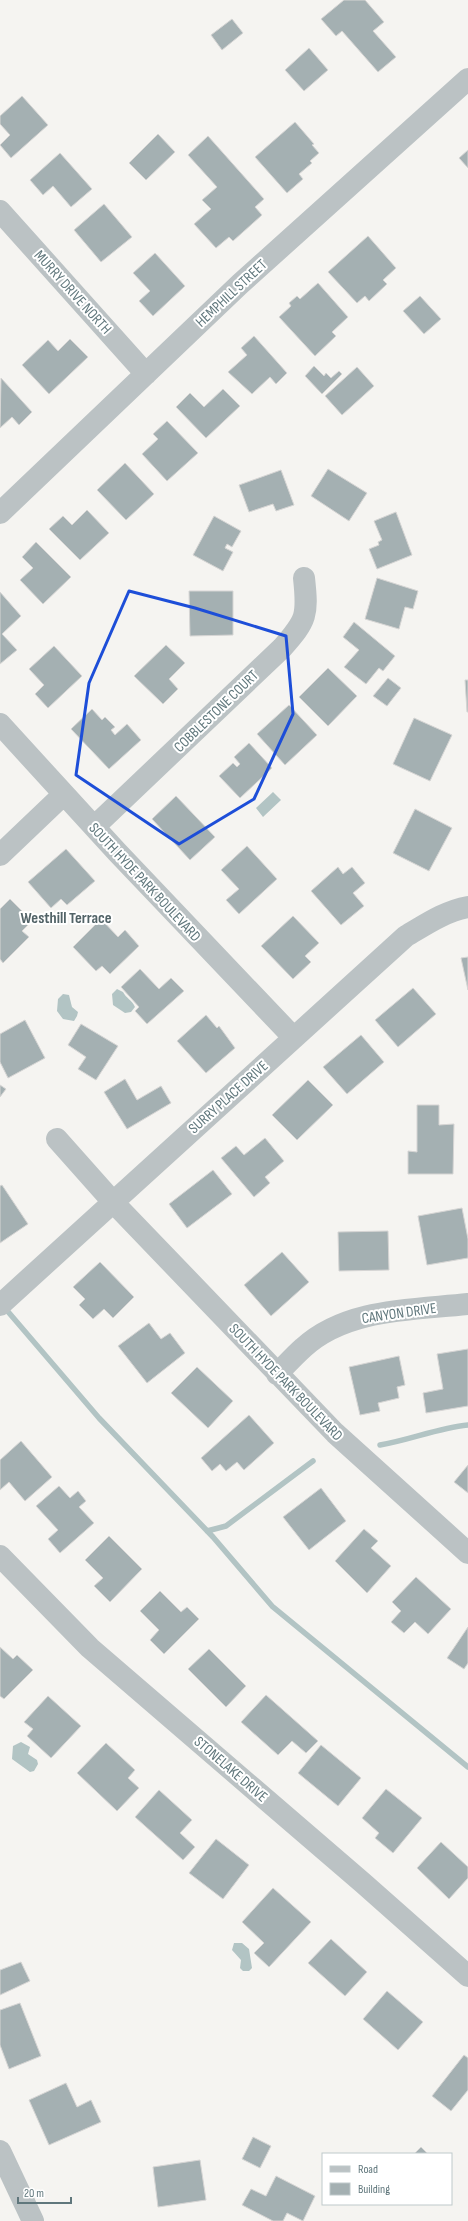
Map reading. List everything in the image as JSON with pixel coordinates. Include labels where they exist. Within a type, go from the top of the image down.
[{"type":"street","name":"HEMPHILL STREET","points":[[0,513],[240,284],[468,79]]},
{"type":"street","name":"MURRY DRIVE NORTH","points":[[0,211],[146,374]]},
{"type":"street","name":"COBBLESTONE COURT","points":[[94,827],[282,648],[299,629],[307,606],[304,578]]},
{"type":"street","name":"SOUTH HYDE PARK BOULEVARD","points":[[0,724],[94,827],[293,1037]]},
{"type":"street","points":[[0,855],[64,794]]},
{"type":"street","name":"SURRY PLACE DRIVE","points":[[5,1300],[406,936],[429,922],[458,909],[468,907]]},
{"type":"street","name":"SOUTH HYDE PARK BOULEVARD","points":[[57,1139],[113,1202],[335,1433],[468,1553]]},
{"type":"street","name":"CANYON DRIVE","points":[[278,1374],[303,1347],[325,1332],[344,1323],[366,1316],[468,1304]]},
{"type":"street","name":"STONELAKE DRIVE","points":[[0,1556],[90,1648],[363,1882],[468,1976]]},
{"type":"street","points":[[0,2151],[33,2221]]},
{"type":"highlighted area","points":[[129,591],[195,608],[286,636],[293,714],[254,799],[179,844],[76,775],[89,683]]},
{"type":"shaded area","points":[[273,792],[281,800],[263,817],[256,808]]},
{"type":"shaded area","points":[[117,989],[123,992],[134,1005],[135,1007],[131,1012],[125,1013],[113,1005],[112,994]]},
{"type":"shaded area","points":[[63,994],[69,995],[72,1007],[78,1012],[74,1021],[63,1019],[57,1011],[58,999]]},
{"type":"shaded area","points":[[21,1742],[30,1747],[28,1754],[37,1760],[38,1764],[34,1771],[30,1772],[12,1759],[13,1746]]},
{"type":"shaded area","points":[[234,1943],[242,1943],[249,1949],[252,1968],[249,1971],[243,1971],[240,1968],[241,1960],[232,1950]]},
{"type":"building","points":[[344,0],[365,0],[384,22],[373,31],[396,57],[378,72],[342,31],[336,36],[321,19]]},
{"type":"building","points":[[232,19],[243,33],[222,50],[211,35]]},
{"type":"building","points":[[309,48],[328,70],[304,91],[285,70]]},
{"type":"building","points":[[22,96],[48,125],[11,158],[0,145],[10,135],[0,124],[0,116]]},
{"type":"building","points":[[295,122],[314,144],[312,145],[319,153],[310,161],[312,163],[299,174],[303,179],[287,193],[255,157]]},
{"type":"building","points":[[158,134],[175,152],[146,180],[129,163]]},
{"type":"building","points":[[208,136],[264,199],[255,207],[262,215],[233,241],[229,237],[216,248],[194,224],[211,209],[202,200],[217,187],[188,155]]},
{"type":"building","points":[[468,150],[468,168],[459,158]]},
{"type":"building","points":[[60,153],[92,189],[71,207],[53,186],[43,195],[30,180]]},
{"type":"building","points":[[104,204],[132,237],[101,262],[74,230]]},
{"type":"building","points":[[368,236],[396,268],[383,280],[387,284],[369,301],[365,296],[357,303],[328,272]]},
{"type":"building","points":[[155,253],[185,286],[153,316],[139,301],[150,291],[133,273]]},
{"type":"building","points":[[318,283],[348,317],[332,332],[336,336],[315,356],[279,317],[291,306],[289,303],[297,296],[300,299]]},
{"type":"building","points":[[420,296],[441,319],[424,334],[403,311]]},
{"type":"building","points":[[254,336],[287,373],[276,384],[270,377],[252,394],[228,372],[247,355],[241,348]]},
{"type":"building","points":[[70,339],[88,357],[49,394],[22,365],[48,340],[58,351]]},
{"type":"building","points":[[314,366],[324,376],[326,373],[331,378],[339,371],[342,374],[322,394],[305,376]]},
{"type":"building","points":[[357,367],[374,386],[342,415],[325,396]]},
{"type":"building","points":[[1,378],[32,412],[19,425],[12,417],[0,428]]},
{"type":"building","points":[[223,389],[240,406],[206,438],[176,407],[190,393],[204,407]]},
{"type":"building","points":[[167,421],[198,453],[167,481],[142,454],[158,439],[153,434]]},
{"type":"building","points":[[125,463],[154,494],[126,520],[97,490]]},
{"type":"building","points":[[328,469],[367,493],[349,521],[311,496]]},
{"type":"building","points":[[281,470],[294,505],[276,511],[273,504],[249,512],[239,485]]},
{"type":"building","points":[[87,510],[109,533],[80,560],[49,529],[63,516],[72,525]]},
{"type":"building","points":[[396,512],[412,555],[377,569],[369,549],[379,545],[378,542],[382,540],[374,521]]},
{"type":"building","points":[[214,516],[241,531],[232,547],[227,544],[225,548],[233,552],[223,571],[193,555]]},
{"type":"building","points":[[36,542],[71,577],[43,604],[20,580],[33,568],[22,557]]},
{"type":"building","points":[[377,578],[418,591],[413,609],[405,607],[399,629],[365,619]]},
{"type":"building","points":[[189,591],[233,591],[233,635],[190,636]]},
{"type":"building","points":[[0,592],[21,616],[2,634],[17,650],[0,664]]},
{"type":"building","points":[[354,622],[395,656],[383,671],[379,668],[366,684],[344,667],[359,650],[343,637]]},
{"type":"building","points":[[166,645],[185,663],[169,679],[178,689],[163,704],[134,676]]},
{"type":"building","points":[[54,646],[82,676],[48,708],[35,694],[44,685],[29,669]]},
{"type":"building","points":[[328,668],[357,696],[328,726],[299,697]]},
{"type":"building","points":[[388,678],[401,688],[387,706],[373,696]]},
{"type":"building","points":[[465,680],[468,680],[468,712],[467,712]]},
{"type":"building","points":[[289,705],[317,735],[285,765],[257,734]]},
{"type":"building","points":[[92,709],[102,720],[105,717],[115,727],[111,730],[115,735],[127,724],[141,740],[109,769],[71,729]]},
{"type":"building","points":[[414,718],[452,735],[430,781],[393,764]]},
{"type":"building","points":[[249,743],[272,768],[240,798],[219,776],[233,763],[237,767],[240,764],[234,757]]},
{"type":"building","points":[[176,796],[215,837],[190,860],[152,819]]},
{"type":"building","points":[[415,809],[452,828],[429,871],[393,853]]},
{"type":"building","points":[[247,846],[277,879],[239,914],[226,900],[239,889],[221,870]]},
{"type":"building","points":[[66,849],[95,881],[67,905],[61,899],[51,908],[28,882]]},
{"type":"building","points":[[338,867],[343,874],[352,867],[365,883],[353,893],[364,906],[341,925],[311,891]]},
{"type":"building","points":[[10,899],[32,921],[22,931],[29,937],[3,963],[0,959],[0,909]]},
{"type":"building","points":[[293,916],[319,943],[305,956],[311,962],[293,979],[261,946]]},
{"type":"building","points":[[101,919],[118,937],[125,930],[139,946],[110,974],[102,966],[96,971],[73,947]]},
{"type":"building","points":[[468,957],[468,990],[461,958]]},
{"type":"building","points":[[140,969],[159,989],[171,978],[184,991],[147,1024],[135,1011],[139,1007],[121,987]]},
{"type":"building","points":[[413,988],[436,1014],[398,1047],[375,1020]]},
{"type":"building","points":[[206,1015],[217,1028],[219,1026],[235,1048],[206,1073],[177,1041]]},
{"type":"building","points":[[25,1020],[45,1058],[8,1078],[0,1062],[0,1034]]},
{"type":"building","points":[[81,1024],[118,1046],[96,1080],[78,1069],[86,1057],[68,1045]]},
{"type":"building","points":[[361,1035],[384,1062],[347,1094],[323,1067]]},
{"type":"building","points":[[125,1079],[137,1100],[161,1086],[171,1103],[127,1129],[104,1092]]},
{"type":"building","points":[[308,1080],[333,1105],[297,1140],[272,1115]]},
{"type":"building","points":[[0,1085],[6,1089],[0,1097]]},
{"type":"building","points":[[417,1105],[439,1105],[439,1125],[454,1124],[453,1174],[408,1174],[408,1151],[417,1152]]},
{"type":"building","points":[[265,1138],[284,1161],[265,1177],[270,1183],[254,1197],[221,1158],[236,1146],[244,1155]]},
{"type":"building","points":[[213,1170],[232,1194],[187,1228],[169,1204]]},
{"type":"building","points":[[2,1185],[28,1224],[0,1243],[0,1186]]},
{"type":"building","points":[[462,1208],[468,1239],[468,1258],[427,1265],[418,1216]]},
{"type":"building","points":[[388,1231],[389,1270],[339,1271],[338,1232]]},
{"type":"building","points":[[282,1252],[309,1282],[271,1316],[244,1285]]},
{"type":"building","points":[[100,1262],[134,1297],[113,1318],[104,1309],[93,1319],[79,1305],[85,1299],[73,1287]]},
{"type":"building","points":[[149,1323],[161,1339],[170,1333],[185,1353],[147,1383],[118,1346]]},
{"type":"building","points":[[468,1349],[468,1406],[426,1413],[423,1393],[443,1389],[437,1354]]},
{"type":"building","points":[[399,1356],[405,1385],[397,1387],[399,1398],[378,1403],[380,1411],[360,1415],[349,1367]]},
{"type":"building","points":[[197,1367],[233,1401],[208,1428],[171,1393]]},
{"type":"building","points":[[249,1415],[274,1443],[244,1470],[237,1462],[226,1471],[220,1464],[212,1471],[201,1458]]},
{"type":"building","points":[[21,1441],[52,1477],[25,1501],[9,1482],[0,1490],[0,1460]]},
{"type":"building","points":[[468,1465],[468,1493],[454,1482]]},
{"type":"building","points":[[59,1486],[70,1498],[78,1491],[86,1501],[79,1507],[94,1523],[60,1553],[48,1539],[58,1530],[36,1506]]},
{"type":"building","points":[[321,1488],[346,1521],[309,1550],[283,1517]]},
{"type":"building","points":[[364,1529],[378,1541],[371,1548],[391,1566],[367,1593],[335,1561]]},
{"type":"building","points":[[109,1536],[142,1569],[110,1602],[94,1586],[103,1578],[85,1560]]},
{"type":"building","points":[[416,1577],[451,1609],[428,1634],[415,1622],[404,1633],[391,1622],[401,1611],[392,1602]]},
{"type":"building","points":[[160,1591],[181,1612],[187,1607],[199,1619],[164,1654],[150,1640],[159,1630],[140,1611]]},
{"type":"building","points":[[468,1627],[468,1663],[464,1669],[447,1658]]},
{"type":"building","points":[[0,1647],[13,1659],[17,1655],[33,1670],[4,1699],[0,1696]]},
{"type":"building","points":[[209,1649],[246,1686],[226,1707],[188,1669]]},
{"type":"building","points":[[266,1695],[318,1741],[306,1753],[292,1741],[278,1755],[241,1722]]},
{"type":"building","points":[[48,1696],[81,1726],[51,1758],[27,1736],[33,1729],[24,1722]]},
{"type":"building","points":[[106,1743],[135,1770],[128,1778],[139,1788],[117,1811],[77,1773]]},
{"type":"building","points":[[321,1745],[361,1778],[338,1806],[298,1773]]},
{"type":"building","points":[[386,1789],[422,1818],[393,1853],[375,1838],[379,1833],[362,1818]]},
{"type":"building","points":[[159,1790],[192,1820],[180,1833],[195,1847],[183,1860],[135,1817]]},
{"type":"building","points":[[216,1839],[249,1865],[223,1899],[189,1873]]},
{"type":"building","points":[[441,1842],[468,1867],[468,1878],[449,1899],[417,1868]]},
{"type":"building","points":[[273,1888],[311,1922],[269,1967],[254,1953],[264,1943],[242,1922]]},
{"type":"building","points":[[331,1939],[367,1972],[345,1996],[308,1963]]},
{"type":"building","points":[[21,1962],[30,1981],[0,1995],[0,1970]]},
{"type":"building","points":[[387,1991],[423,2022],[398,2050],[363,2019]]},
{"type":"building","points":[[20,2003],[41,2056],[9,2069],[0,2045],[0,2010]]},
{"type":"building","points":[[464,2055],[468,2058],[468,2090],[451,2111],[432,2096]]},
{"type":"building","points":[[66,2083],[77,2107],[91,2100],[101,2122],[49,2145],[29,2100]]},
{"type":"building","points":[[253,2137],[271,2146],[260,2168],[242,2159]]},
{"type":"building","points":[[421,2147],[427,2153],[415,2153]]},
{"type":"building","points":[[200,2160],[206,2200],[158,2207],[153,2167]]},
{"type":"building","points":[[276,2176],[315,2196],[303,2221],[287,2213],[283,2221],[273,2221],[242,2205],[251,2189],[266,2196]]},
{"type":"waterway","points":[[4,1307],[99,1418],[213,1537],[272,1606],[468,1767]]},
{"type":"waterway","points":[[380,1445],[468,1425]]},
{"type":"waterway","points":[[207,1531],[226,1526],[313,1461]]},
{"type":"district","name":"Westhill Terrace","points":[[66,917]]}]
